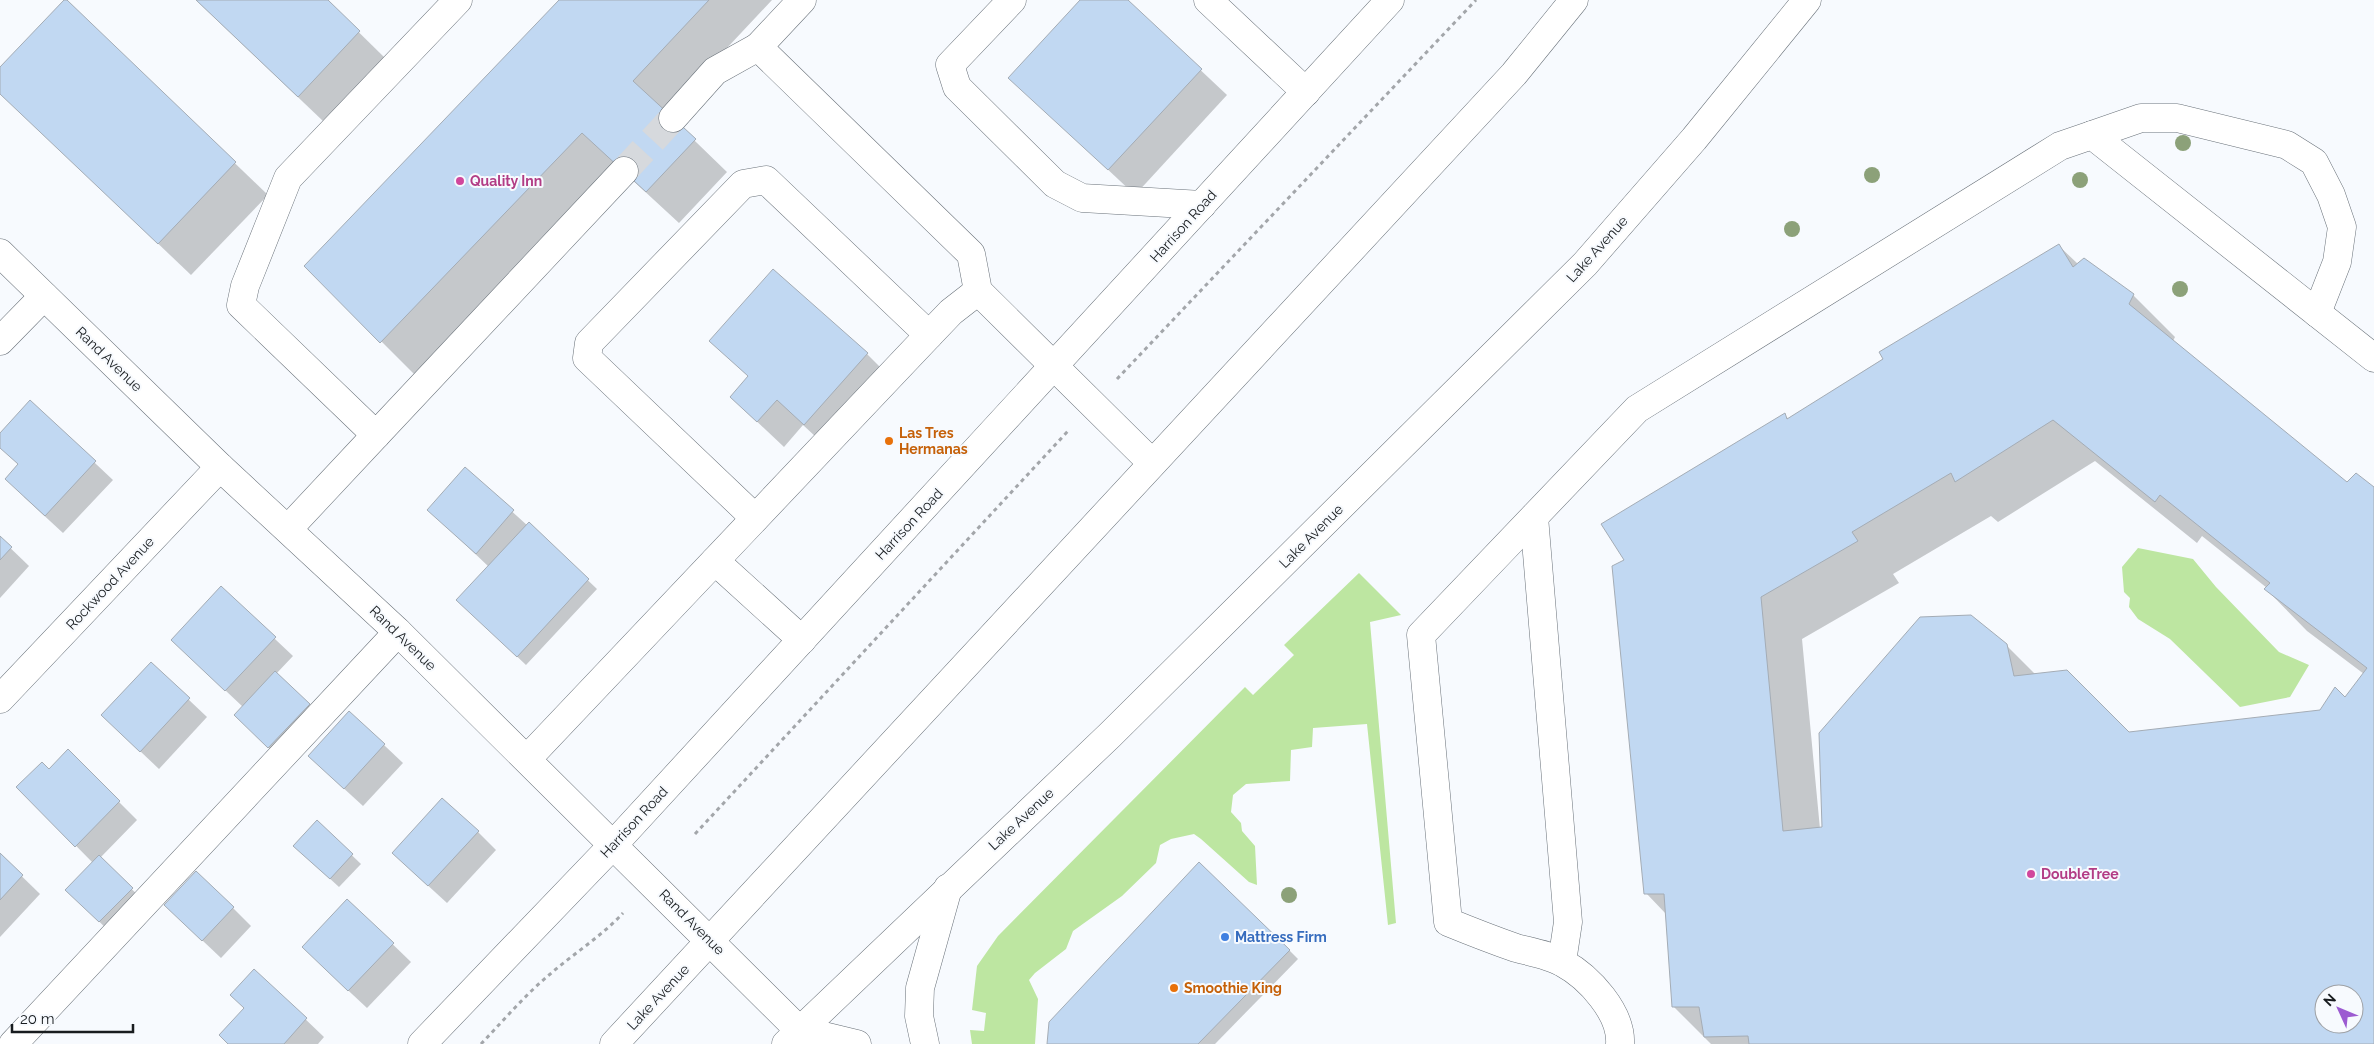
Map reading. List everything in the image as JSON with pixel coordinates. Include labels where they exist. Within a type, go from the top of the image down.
[{"type":"main road","points":[[376,435],[241,305],[245,286],[288,178],[458,0]]},
{"type":"main road","points":[[673,118],[715,71],[758,47],[802,0]]},
{"type":"main road","points":[[1012,0],[950,65],[957,87],[1055,184],[1082,198],[1202,205]]},
{"type":"main road","points":[[1208,0],[1306,92]]},
{"type":"main road","name":"Harrison Road","points":[[422,1044],[613,845],[1390,0]]},
{"type":"main road","name":"Lake Avenue","points":[[614,1044],[1514,74],[1574,0]]},
{"type":"main road","name":"Lake Avenue","points":[[796,1039],[949,887],[1110,735],[1585,264],[1694,139],[1807,0]]},
{"type":"main road","points":[[758,47],[971,254],[978,291],[1152,463]]},
{"type":"main road","points":[[1620,1044],[1620,1033],[1607,1005],[1591,982],[1562,962],[1493,940],[1448,922],[1421,635],[1637,409],[2060,146],[2141,118],[2178,118],[2287,144],[2314,162],[2331,195],[2342,227],[2337,262],[2317,313]]},
{"type":"main road","points":[[2092,136],[2374,358]]},
{"type":"main road","points":[[288,530],[624,171]]},
{"type":"main road","points":[[755,518],[587,358],[589,343],[743,184],[766,180],[929,335]]},
{"type":"main road","name":"Rand Avenue","points":[[0,253],[220,467],[398,632],[711,940],[796,1039]]},
{"type":"main road","points":[[527,759],[951,312],[978,291]]},
{"type":"main road","points":[[0,341],[44,296]]},
{"type":"main road","name":"Rockwood Avenue","points":[[0,699],[220,467]]},
{"type":"main road","points":[[1534,517],[1568,922],[1562,962]]},
{"type":"main road","points":[[715,561],[802,640]]},
{"type":"main road","points":[[13,1044],[398,632]]},
{"type":"main road","points":[[925,1044],[919,1016],[920,988],[949,887]]},
{"type":"main road","points":[[796,1039],[858,1044]]},
{"type":"path","points":[[1128,367],[1476,0]]},
{"type":"path","points":[[695,834],[1068,432]]},
{"type":"path","points":[[481,1044],[547,977],[590,940],[608,929],[623,913]]},
{"type":"green space","points":[[2138,548],[2193,559],[2216,587],[2279,652],[2309,665],[2290,697],[2240,707],[2170,639],[2138,619],[2129,607],[2130,598],[2124,592],[2122,567]]},
{"type":"green space","points":[[1359,573],[1401,615],[1370,622],[1396,923],[1388,925],[1367,724],[1313,728],[1312,747],[1291,750],[1290,781],[1246,784],[1233,795],[1231,812],[1241,823],[1242,831],[1255,846],[1257,885],[1249,882],[1194,834],[1171,839],[1160,845],[1156,863],[1122,896],[1073,931],[1066,949],[1035,973],[1029,980],[1038,999],[1035,1044],[972,1044],[970,1030],[984,1031],[986,1013],[972,1010],[977,966],[998,936],[1245,687],[1253,695],[1294,655],[1284,645]]},
{"type":"building","points":[[64,0],[67,0],[236,162],[158,244],[0,94],[0,67]]},
{"type":"building","points":[[196,0],[328,0],[360,31],[298,97]]},
{"type":"building","name":"Quality Inn","points":[[559,0],[709,0],[633,81],[696,139],[646,192],[582,133],[380,343],[304,266]]},
{"type":"building","points":[[1080,0],[1128,0],[1202,69],[1108,170],[1008,78]]},
{"type":"building","points":[[2059,244],[2073,267],[2084,258],[2134,294],[2129,304],[2347,482],[2356,473],[2374,487],[2374,1044],[1749,1044],[1748,1036],[1704,1037],[1699,1007],[1672,1007],[1664,894],[1644,894],[1612,566],[1624,560],[1601,524],[1785,413],[1787,419],[1883,359],[1879,352]],"holes":[[[2053,420],[2155,502],[2160,495],[2270,583],[2264,589],[2367,668],[2345,697],[2335,687],[2320,710],[2129,732],[2067,670],[2014,676],[2007,644],[1971,615],[1920,617],[1819,733],[1822,827],[1783,831],[1761,597],[1858,541],[1852,532],[1951,473],[1955,482]]]},
{"type":"building","points":[[773,269],[868,353],[804,425],[777,400],[757,422],[730,397],[748,376],[709,341]]},
{"type":"building","points":[[30,400],[96,461],[45,516],[5,479],[18,464],[0,448],[0,433]]},
{"type":"building","points":[[465,467],[514,510],[476,554],[427,510]]},
{"type":"building","points":[[529,522],[589,579],[517,657],[456,600]]},
{"type":"building","points":[[0,536],[12,547],[0,560]]},
{"type":"building","points":[[221,586],[276,637],[225,691],[171,640]]},
{"type":"building","points":[[151,662],[190,698],[140,752],[101,715]]},
{"type":"building","points":[[275,671],[310,704],[268,748],[234,715]]},
{"type":"building","points":[[349,711],[385,744],[344,789],[308,756]]},
{"type":"building","points":[[68,749],[120,801],[75,847],[16,787],[42,762],[49,769]]},
{"type":"building","points":[[442,798],[479,831],[428,886],[392,853]]},
{"type":"building","points":[[317,820],[353,854],[330,879],[293,846]]},
{"type":"building","points":[[0,853],[23,875],[0,900]]},
{"type":"building","points":[[99,855],[133,888],[99,922],[65,890]]},
{"type":"building","points":[[1199,862],[1290,950],[1198,1044],[1047,1044],[1049,1022]]},
{"type":"building","points":[[196,871],[234,907],[202,941],[164,905]]},
{"type":"building","points":[[347,899],[394,943],[348,991],[302,947]]},
{"type":"building","points":[[254,969],[307,1018],[284,1044],[228,1044],[219,1035],[244,1008],[230,995]]},
{"type":"tunnel","points":[[624,171],[673,118]]},
{"type":"place","name":"Quality Inn","points":[[460,181]]},
{"type":"place","name":"Las Tres Hermanas","points":[[889,441]]},
{"type":"place","name":"DoubleTree","points":[[2031,874]]},
{"type":"place","name":"Mattress Firm","points":[[1225,937]]},
{"type":"place","name":"Smoothie King","points":[[1174,988]]}]
